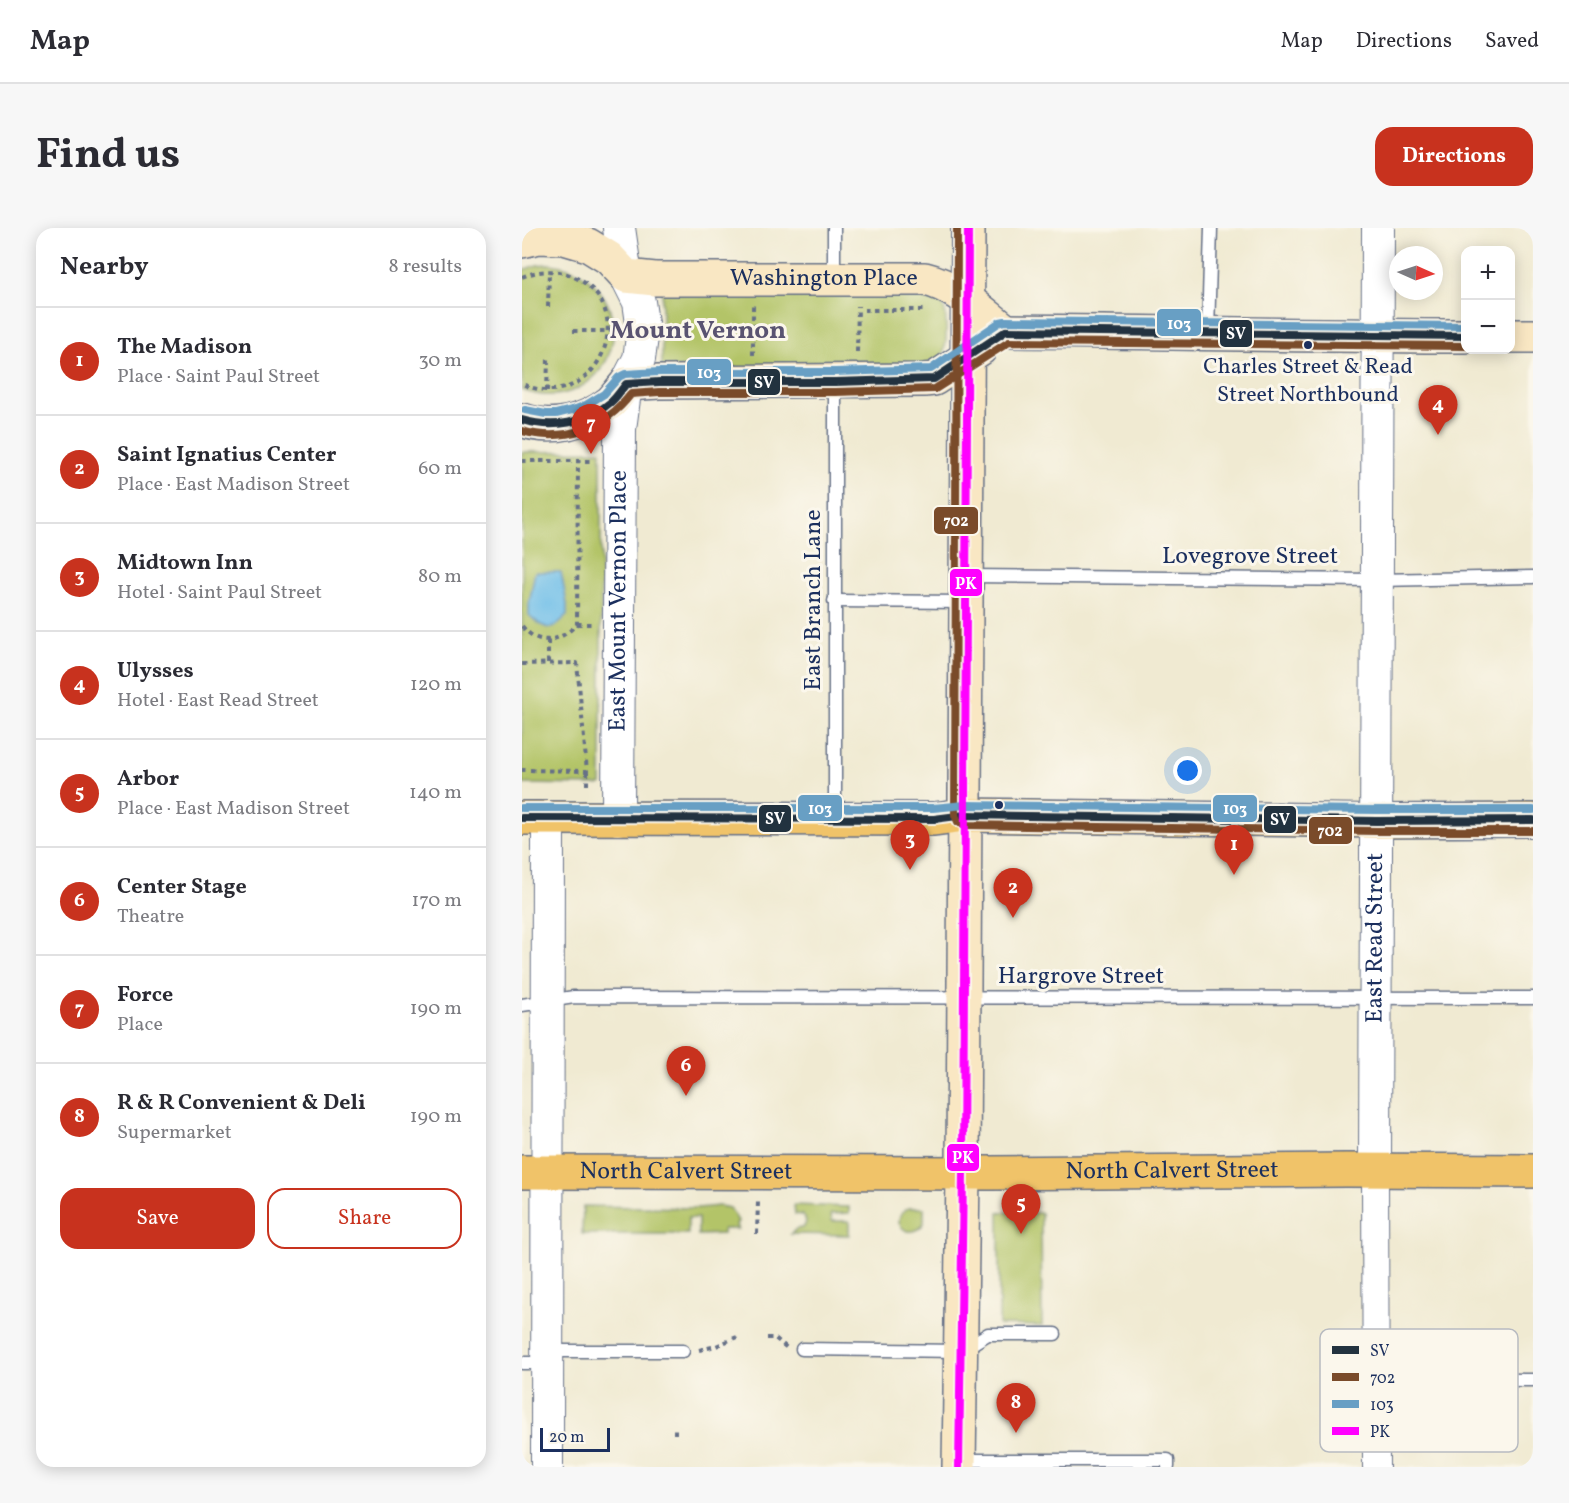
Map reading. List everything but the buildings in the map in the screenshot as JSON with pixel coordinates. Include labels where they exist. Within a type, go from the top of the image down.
[{"type":"main road","points":[[959,1464],[963,1172],[968,228]]},
{"type":"main road","points":[[522,241],[539,237],[564,238],[588,244],[609,258],[626,276]]},
{"type":"main road","name":"Washington Place","points":[[626,276],[655,279],[925,279],[937,282],[967,329],[1006,331]]},
{"type":"main road","points":[[967,329],[1461,336]]},
{"type":"main road","points":[[522,420],[528,423],[550,425],[572,422],[593,414],[611,401],[626,384],[846,371],[934,379],[967,329]]},
{"type":"main road","points":[[1515,336],[1533,336]]},
{"type":"main road","points":[[535,818],[934,819],[965,815],[1376,821],[1533,820]]},
{"type":"main road","name":"North Calvert Street","points":[[534,1172],[1533,1171]]},
{"type":"street","name":"East Mount Vernon Place","points":[[618,819],[620,429],[626,384],[639,358],[643,330],[639,302],[626,276],[619,228]]},
{"type":"street","name":"East Read Street","points":[[1375,1329],[1378,228]]},
{"type":"street","points":[[535,818],[534,1172],[538,1359],[547,1467]]},
{"type":"street","name":"East Read Street","points":[[1376,1452],[1376,1467]]},
{"type":"lane","points":[[834,228],[834,278]]},
{"type":"lane","points":[[1208,333],[1211,228]]},
{"type":"lane","name":"East Branch Lane","points":[[835,818],[834,601],[846,371]]},
{"type":"lane","name":"Lovegrove Street","points":[[834,601],[966,589],[1533,577]]},
{"type":"lane","name":"Hargrove Street","points":[[535,1003],[574,997],[1533,998]]},
{"type":"lane","points":[[802,1349],[961,1351],[988,1334],[1055,1334]]},
{"type":"lane","points":[[538,1359],[683,1351]]},
{"type":"lane","points":[[1518,1380],[1533,1380]]},
{"type":"lane","points":[[959,1464],[1168,1460],[1168,1467]]},
{"type":"path","points":[[522,277],[549,271],[571,276],[591,289],[603,308],[610,331],[603,354],[590,374],[580,381],[547,393],[522,384]]},
{"type":"path","points":[[548,307],[549,271]]},
{"type":"path","points":[[753,301],[753,361]]},
{"type":"path","points":[[846,371],[858,301]]},
{"type":"path","points":[[573,331],[610,331]]},
{"type":"path","points":[[547,393],[548,359]]},
{"type":"path","points":[[522,461],[593,461]]},
{"type":"path","points":[[522,626],[528,634],[548,640],[569,633],[578,624],[578,461]]},
{"type":"path","points":[[548,640],[548,663]]},
{"type":"path","points":[[522,664],[577,663],[587,785]]},
{"type":"path","points":[[522,770],[587,771]]},
{"type":"path","points":[[757,1234],[758,1197]]},
{"type":"path","points":[[683,1351],[705,1349],[737,1337]]},
{"type":"path","points":[[675,1428],[675,1434]]},
{"type":"green space","points":[[547,264],[572,269],[591,282],[605,299],[612,318],[613,340],[607,360],[593,378],[566,393],[541,395],[522,390],[522,270]]},
{"type":"green space","points":[[662,292],[922,293],[940,301],[943,305],[946,325],[944,352],[933,366],[662,369]]},
{"type":"green space","points":[[601,451],[601,785],[522,784],[522,452]]},
{"type":"green space","points":[[794,1205],[849,1207],[849,1213],[831,1214],[832,1221],[849,1221],[849,1235],[791,1234],[796,1229],[803,1228],[806,1223],[802,1215],[795,1214]]},
{"type":"green space","points":[[583,1206],[698,1208],[719,1206],[730,1208],[738,1221],[736,1225],[738,1229],[723,1229],[723,1234],[698,1235],[698,1218],[688,1218],[688,1234],[582,1234]]},
{"type":"green space","points":[[908,1208],[924,1208],[924,1223],[915,1231],[904,1229],[899,1223],[901,1214]]},
{"type":"green space","points":[[999,1212],[1041,1213],[1042,1326],[999,1325]]},
{"type":"water","points":[[535,572],[561,572],[567,616],[552,628],[543,626],[529,615]]},
{"type":"transit line","name":"702","points":[[957,228],[955,815],[958,822],[965,825],[1533,831]]},
{"type":"transit line","name":"PK","points":[[959,1467],[963,1172],[968,228]]},
{"type":"transit line","name":"103","points":[[525,410],[556,414],[576,409],[604,394],[619,377],[625,374],[931,369],[1000,322],[1005,321],[1461,326]]},
{"type":"transit line","name":"SV","points":[[1006,331],[1461,336]]},
{"type":"transit line","name":"SV","points":[[522,420],[545,424],[580,420],[611,402],[626,384],[934,379],[1006,331]]},
{"type":"transit line","name":"702","points":[[522,431],[553,435],[582,430],[609,416],[631,394],[935,389],[1009,342],[1461,346]]},
{"type":"transit line","name":"103","points":[[522,808],[933,808],[965,805],[1533,810]]},
{"type":"transit line","name":"SV","points":[[522,818],[934,819],[965,815],[1376,821],[1533,820]]},
{"type":"place","name":"Charles Street & Read Street Northbound","points":[[1308,345]]},
{"type":"place","name":"Ulysses","points":[[1438,435]]},
{"type":"place","name":"Force","points":[[591,454]]},
{"type":"place","name":"Midtown Inn","points":[[910,870]]},
{"type":"place","name":"The Madison","points":[[1234,875]]},
{"type":"place","name":"Saint Ignatius Center","points":[[1013,918]]},
{"type":"place","name":"Center Stage","points":[[686,1096]]},
{"type":"place","name":"Arbor","points":[[1021,1234]]},
{"type":"place","name":"R & R Convenient & Deli","points":[[1016,1433]]},
{"type":"district","name":"Mount Vernon","points":[[698,331]]}]
